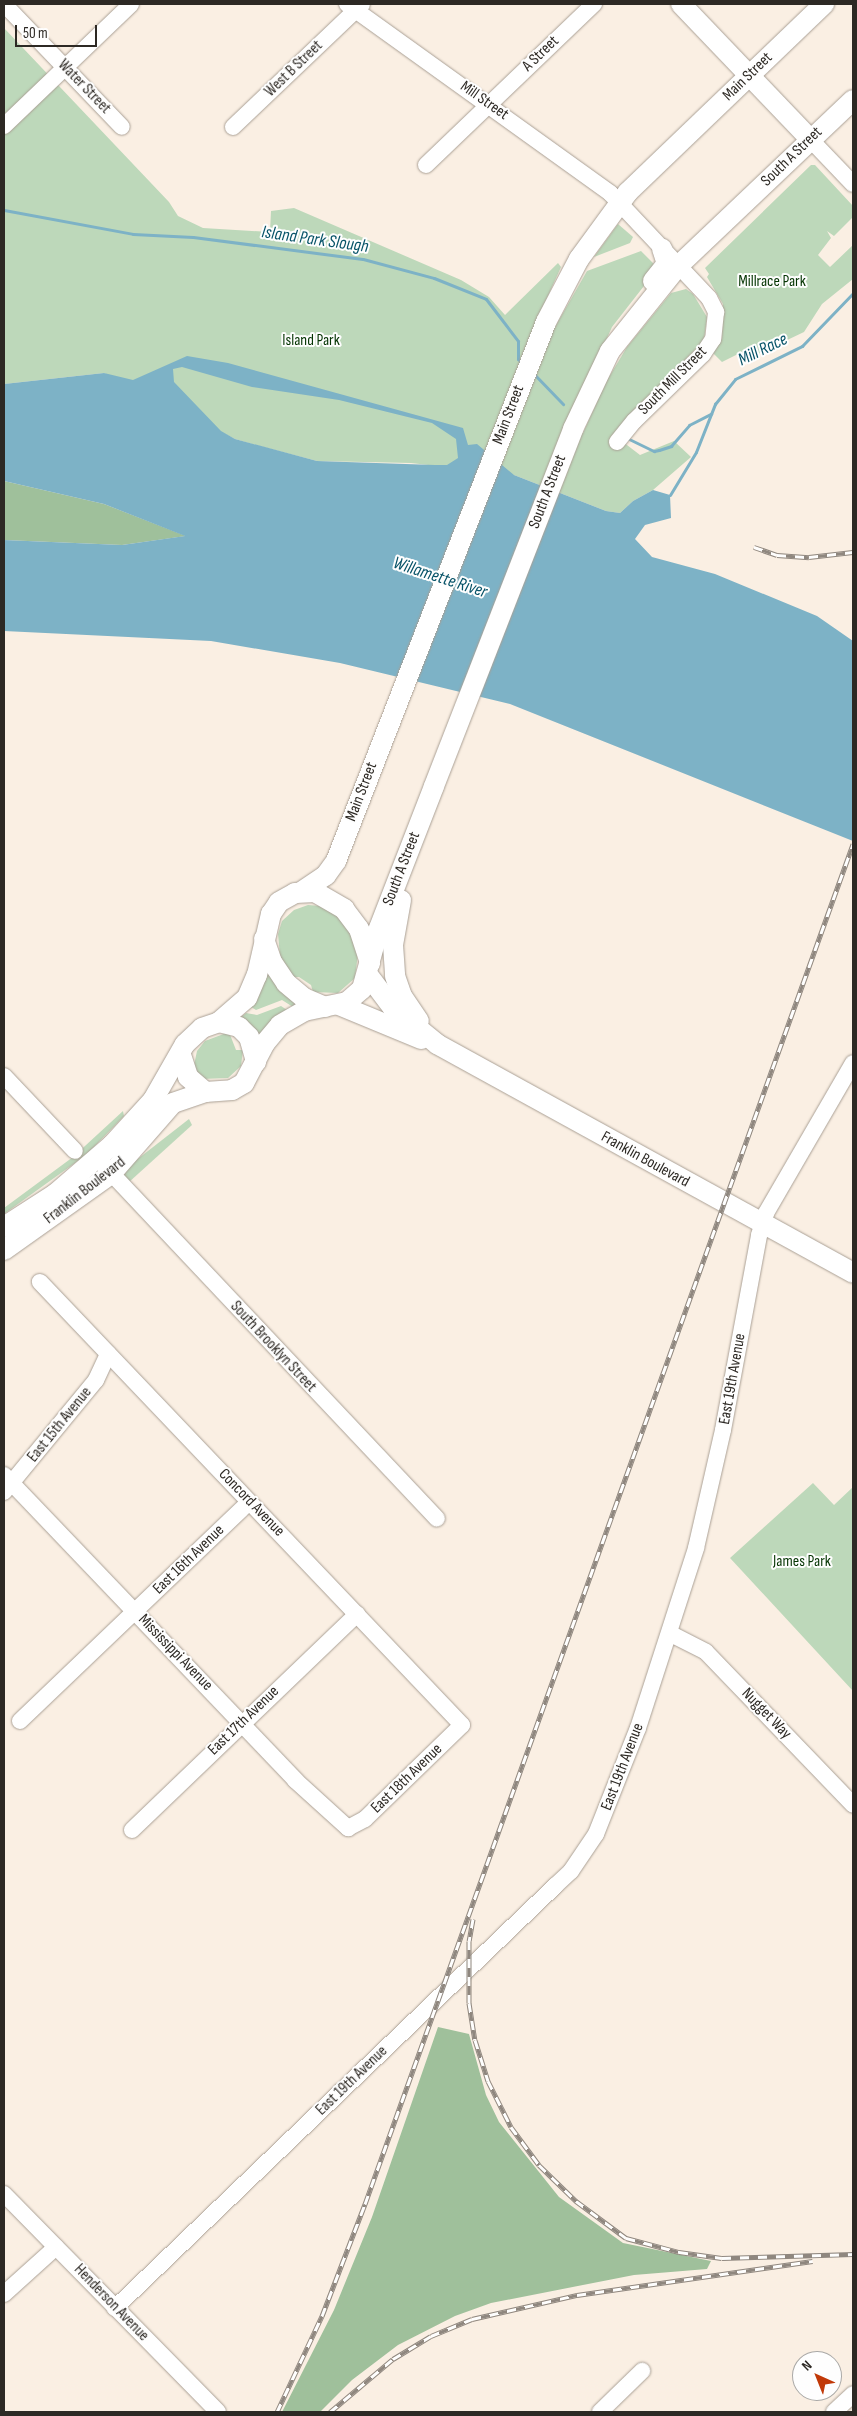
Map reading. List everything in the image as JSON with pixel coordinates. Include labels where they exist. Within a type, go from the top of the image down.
[{"type":"main road","points":[[681,4],[810,139]]},
{"type":"main road","name":"Main Street","points":[[301,892],[328,873],[347,832],[546,322],[579,259],[619,202],[824,4]]},
{"type":"main road","name":"South A Street","points":[[369,969],[379,928],[573,429],[595,378],[623,331],[678,266],[853,100]]},
{"type":"main road","points":[[595,378],[604,353],[621,322],[667,264],[662,250]]},
{"type":"main road","points":[[415,839],[396,920],[394,967],[402,996],[437,1044]]},
{"type":"main road","name":"Franklin Boulevard","points":[[4,1227],[56,1194],[98,1159],[153,1100],[194,1034],[219,1022],[237,1010],[251,990],[264,939],[275,907],[286,897],[301,892],[322,895],[344,909],[359,929],[369,969],[393,1008],[437,1044]]},
{"type":"main road","name":"Franklin Boulevard","points":[[264,939],[272,962],[286,983],[304,998],[332,1006],[437,1044],[853,1273]]},
{"type":"main road","name":"Franklin Boulevard","points":[[4,1250],[111,1174],[132,1153],[166,1108],[186,1096],[238,1087],[248,1078],[280,1025],[304,1011],[332,1006],[355,997],[369,969]]},
{"type":"main road","points":[[219,1022],[234,1024],[244,1031],[252,1044],[256,1062]]},
{"type":"main road","points":[[181,1055],[188,1077],[205,1092]]},
{"type":"street","name":"Water Street","points":[[4,4],[122,127]]},
{"type":"street","points":[[4,126],[131,4]]},
{"type":"street","name":"A Street","points":[[426,165],[594,4]]},
{"type":"street","name":"Mill Street","points":[[355,6],[584,172],[619,202]]},
{"type":"street","name":"West B Street","points":[[233,127],[355,6]]},
{"type":"street","points":[[810,139],[853,184]]},
{"type":"street","name":"South Mill Street","points":[[616,442],[634,420],[703,354],[716,331],[716,312],[709,298],[619,202]]},
{"type":"street","name":"East 19th Avenue","points":[[115,2308],[571,1871],[596,1834],[671,1634],[696,1548],[723,1430],[762,1224],[768,1207],[853,1063]]},
{"type":"street","points":[[4,1076],[75,1151]]},
{"type":"street","name":"South Brooklyn Street","points":[[98,1159],[437,1519]]},
{"type":"street","name":"Concord Avenue","points":[[40,1282],[462,1725]]},
{"type":"street","name":"East 15th Avenue","points":[[7,1484],[96,1380],[108,1354]]},
{"type":"street","name":"Mississippi Avenue","points":[[7,1484],[136,1612],[327,1811],[348,1828]]},
{"type":"street","name":"East 16th Avenue","points":[[20,1721],[249,1502]]},
{"type":"street","name":"East 17th Avenue","points":[[132,1830],[241,1723],[358,1614]]},
{"type":"street","name":"Nugget Way","points":[[671,1634],[706,1652],[853,1805]]},
{"type":"street","name":"East 18th Avenue","points":[[348,1828],[365,1819],[462,1725]]},
{"type":"street","name":"Henderson Avenue","points":[[4,2194],[218,2412]]},
{"type":"street","points":[[4,2294],[56,2247]]},
{"type":"street","points":[[600,2412],[642,2371]]},
{"type":"street","points":[[834,2412],[853,2394]]},
{"type":"green space","name":"Island Park","points":[[4,28],[169,202],[178,216],[203,228],[270,232],[271,211],[294,208],[461,280],[489,297],[505,315],[558,263],[561,267],[538,318],[555,327],[587,271],[641,251],[658,268],[612,327],[567,426],[583,433],[606,382],[627,347],[671,293],[686,289],[693,294],[707,317],[704,340],[614,435],[640,455],[674,441],[691,457],[653,490],[633,501],[620,513],[606,511],[514,475],[411,463],[317,461],[252,444],[235,439],[104,373],[4,384]]},
{"type":"green space","name":"Millrace Park","points":[[811,165],[815,165],[853,206],[853,217],[834,236],[827,231],[831,238],[818,255],[830,267],[853,245],[853,279],[822,304],[804,332],[758,354],[738,354],[722,362],[713,353],[722,338],[723,304],[707,277],[709,274],[705,268]]},
{"type":"green space","points":[[618,224],[633,237],[630,243],[594,257]]},
{"type":"green space","points":[[4,481],[104,504],[186,536],[122,545],[4,540]]},
{"type":"green space","points":[[308,905],[321,906],[336,914],[348,927],[358,953],[355,978],[338,993],[313,992],[311,985],[299,977],[292,977],[280,956],[278,934],[282,921],[294,910]]},
{"type":"green space","points":[[266,969],[300,1001],[293,1007],[282,1000],[256,1010],[251,1007]]},
{"type":"green space","points":[[281,1006],[287,1010],[259,1038],[239,1019],[246,1013],[257,1015]]},
{"type":"green space","points":[[229,1032],[236,1050],[243,1050],[241,1066],[228,1078],[201,1079],[194,1065],[197,1051],[205,1041]]},
{"type":"green space","points":[[123,1111],[124,1116],[86,1155],[4,1214],[4,1208],[73,1157]]},
{"type":"green space","points":[[189,1119],[192,1125],[128,1183],[124,1175],[130,1165]]},
{"type":"green space","name":"James Park","points":[[813,1483],[834,1505],[853,1487],[853,1691],[730,1558]]},
{"type":"green space","points":[[438,2027],[469,2034],[486,2095],[499,2122],[559,2197],[623,2243],[711,2261],[707,2269],[634,2275],[491,2303],[455,2316],[398,2345],[352,2380],[320,2412],[282,2412],[334,2310],[372,2217]]},
{"type":"water","name":"Willamette River","points":[[187,356],[228,363],[463,428],[468,445],[477,444],[514,475],[606,511],[620,513],[633,501],[653,490],[670,495],[671,518],[645,525],[635,539],[652,557],[715,574],[817,616],[853,641],[853,841],[510,704],[340,663],[211,641],[4,631],[4,540],[122,545],[185,536],[104,504],[4,481],[4,384],[104,373],[133,380]],"holes":[[[182,367],[252,387],[339,400],[432,423],[456,439],[458,458],[447,465],[317,461],[235,439],[221,431],[174,382],[173,369]]]},
{"type":"waterway","name":"Island Park Slough","points":[[4,210],[133,234],[193,237],[363,259],[434,278],[486,299],[518,341],[518,359],[522,363]]},
{"type":"waterway","name":"Mill Race","points":[[670,495],[696,452],[715,404],[735,379],[802,346],[853,293]]},
{"type":"waterway","name":"Island Park Slough","points":[[534,374],[563,404]]},
{"type":"waterway","name":"Island Park Slough","points":[[629,439],[654,451],[659,450],[671,446],[689,425],[711,414]]},
{"type":"railway","points":[[754,547],[777,555],[809,557],[853,552]]},
{"type":"railway","points":[[277,2412],[322,2316],[365,2204],[853,844]]},
{"type":"railway","points":[[473,1919],[469,1941],[469,2003],[475,2040],[488,2081],[511,2127],[539,2165],[576,2201],[626,2238],[679,2252],[722,2258],[853,2254]]},
{"type":"railway","points":[[330,2412],[393,2359],[431,2336],[472,2319],[577,2295],[813,2261]]}]
